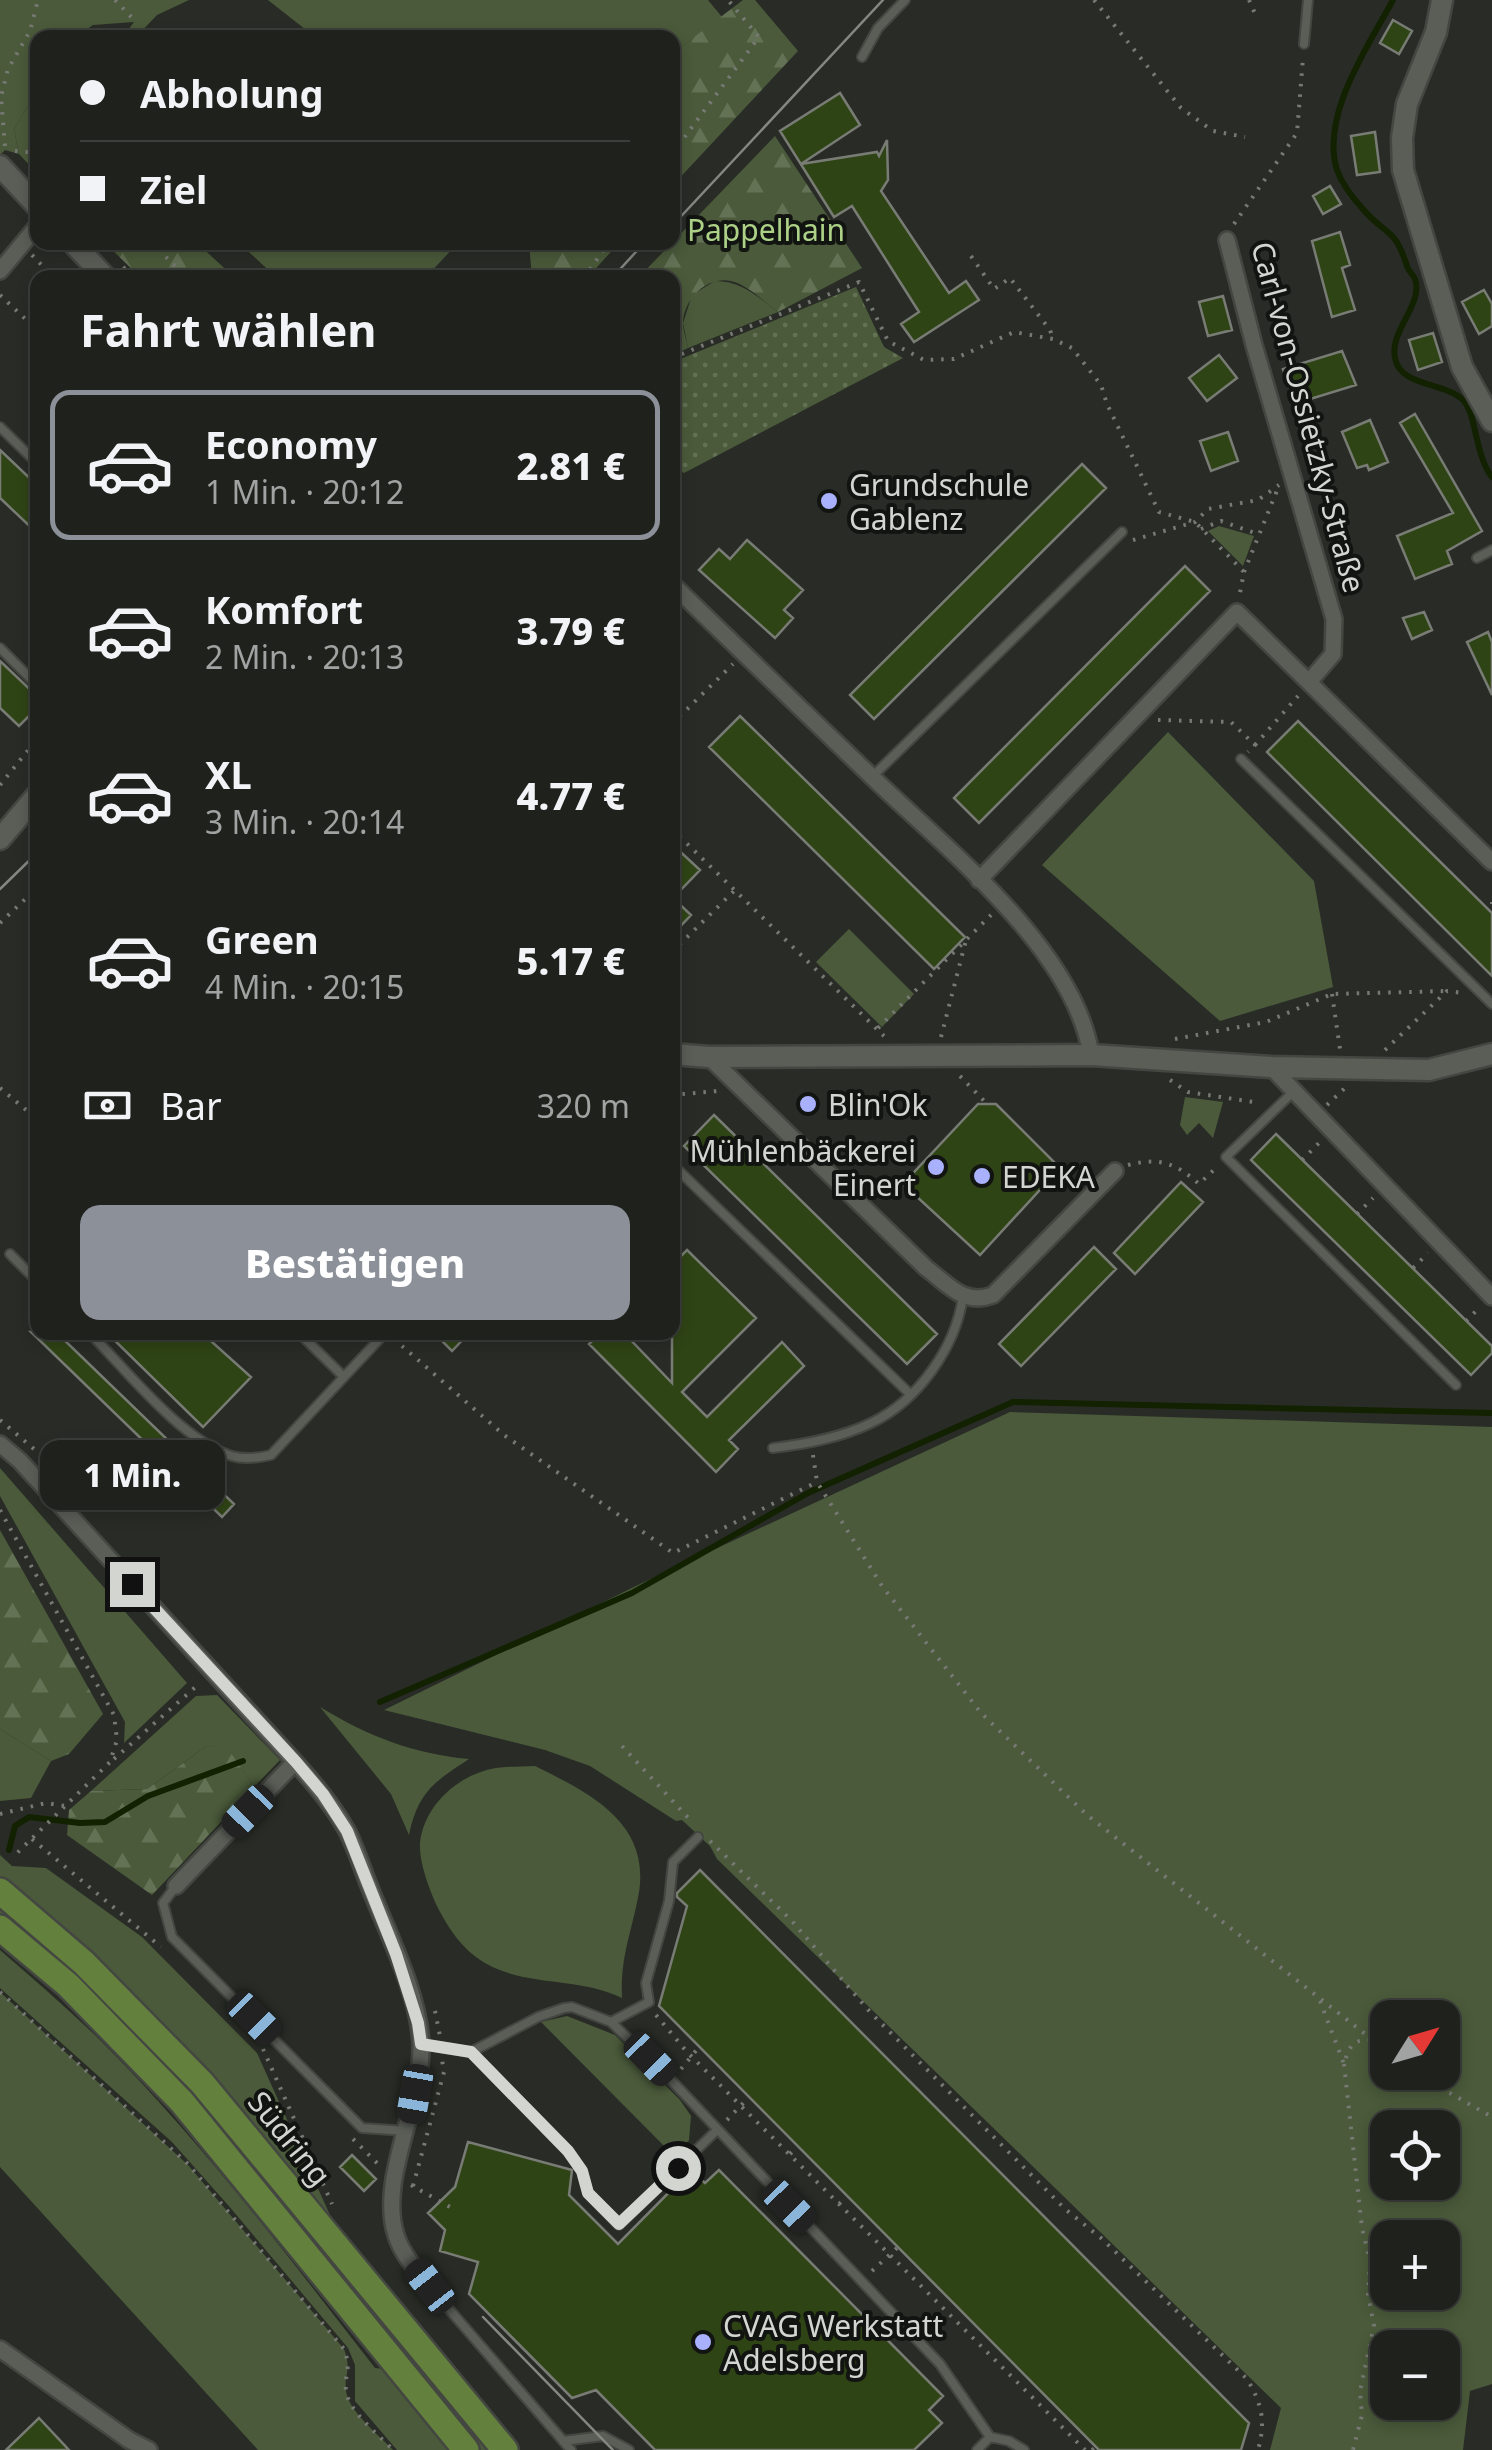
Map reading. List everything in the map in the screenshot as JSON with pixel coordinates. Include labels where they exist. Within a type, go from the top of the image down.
[{"type":"main road","name":"Südring","points":[[0,1891],[84,1963],[202,2083],[504,2450]]},
{"type":"main road","name":"Südring","points":[[0,1928],[68,1985],[182,2102],[466,2450]]},
{"type":"street","points":[[1442,0],[1436,32],[1407,104],[1403,170],[1462,367],[1492,421]]},
{"type":"street","points":[[0,166],[30,198]]},
{"type":"street","points":[[0,272],[30,234]]},
{"type":"street","name":"Carl-von-Ossietzky-Straße","points":[[1227,240],[1336,632],[1333,654],[1309,682]]},
{"type":"street","points":[[80,250],[98,270]]},
{"type":"street","points":[[680,592],[979,880],[1040,947],[1083,1018],[1091,1055]]},
{"type":"street","points":[[979,880],[1237,612],[1492,862]]},
{"type":"street","points":[[0,838],[30,803]]},
{"type":"street","points":[[680,1055],[1091,1055],[1271,1068],[1429,1070],[1492,1054]]},
{"type":"street","points":[[709,1057],[926,1268],[964,1296],[978,1300],[994,1295],[1115,1171]]},
{"type":"street","points":[[1271,1068],[1489,1300]]},
{"type":"street","points":[[0,1444],[20,1461],[296,1762],[347,1831],[396,1954],[418,2023],[420,2065],[395,2178],[395,2234],[404,2254],[430,2286]]},
{"type":"street","points":[[176,1886],[296,1762]]},
{"type":"street","points":[[0,2348],[129,2440],[149,2450]]},
{"type":"lane","points":[[862,56],[878,28],[905,0]]},
{"type":"lane","points":[[1304,44],[1308,0]]},
{"type":"lane","points":[[0,427],[30,456]]},
{"type":"lane","points":[[872,777],[1122,532]]},
{"type":"lane","points":[[1477,558],[1492,550]]},
{"type":"lane","points":[[0,648],[30,678]]},
{"type":"lane","points":[[1242,758],[1492,1004]]},
{"type":"lane","points":[[1294,1091],[1226,1157],[1456,1385]]},
{"type":"lane","points":[[680,1172],[910,1394]]},
{"type":"lane","points":[[10,1254],[30,1274]]},
{"type":"lane","points":[[773,1448],[811,1442],[872,1423],[910,1394],[934,1366],[959,1324],[964,1296]]},
{"type":"lane","points":[[97,1340],[194,1438],[235,1458],[271,1455],[379,1340]]},
{"type":"lane","points":[[306,1340],[344,1377]]},
{"type":"lane","points":[[611,2022],[649,2002],[646,1983],[669,1900],[673,1862],[698,1838]]},
{"type":"lane","points":[[176,1886],[163,1903],[172,1937],[362,2128],[407,2131]]},
{"type":"lane","points":[[471,2052],[564,2008],[572,2007],[611,2022],[670,2079],[940,2364],[990,2437],[1009,2441],[1024,2450]]},
{"type":"lane","points":[[421,2044],[471,2052],[568,2151],[582,2171],[588,2193],[619,2224],[717,2130]]},
{"type":"lane","points":[[430,2286],[571,2450]]},
{"type":"lane","points":[[563,2441],[603,2436],[629,2450]]},
{"type":"lane","points":[[977,2450],[990,2437]]},
{"type":"path","points":[[30,30],[38,0]]},
{"type":"path","points":[[115,0],[136,22]]},
{"type":"path","points":[[680,143],[759,37],[728,0]]},
{"type":"path","points":[[1094,0],[1181,108],[1213,131],[1245,137]]},
{"type":"path","points":[[1249,0],[1256,16]]},
{"type":"path","points":[[30,31],[8,69],[2,97],[5,150],[30,152]]},
{"type":"path","name":"Carl-von-Ossietzky-Straße","points":[[1227,240],[1297,133],[1304,44]]},
{"type":"path","points":[[21,245],[46,270]]},
{"type":"path","points":[[159,250],[179,270]]},
{"type":"path","points":[[971,256],[994,289],[1010,278],[1053,339]]},
{"type":"path","points":[[680,355],[859,282],[888,340],[924,360],[954,359],[1014,332],[1053,339],[1072,348],[1093,371],[1159,512],[1195,522],[1244,572]]},
{"type":"path","points":[[0,295],[30,324]]},
{"type":"path","points":[[1237,612],[1244,572],[1287,464]]},
{"type":"path","points":[[1122,532],[1132,540],[1195,522],[1208,509],[1248,503],[1279,485]]},
{"type":"path","points":[[1201,529],[1222,521],[1260,534]]},
{"type":"path","points":[[680,716],[744,654]]},
{"type":"path","points":[[1242,758],[1309,682]]},
{"type":"path","points":[[1134,719],[1231,722],[1255,745]]},
{"type":"path","points":[[0,785],[30,748]]},
{"type":"path","points":[[680,837],[902,1054]]},
{"type":"path","points":[[680,944],[734,890]]},
{"type":"path","points":[[0,924],[30,895]]},
{"type":"path","points":[[877,1029],[1002,905]]},
{"type":"path","points":[[966,940],[936,1054],[987,1104]]},
{"type":"path","points":[[1317,1115],[1447,992]]},
{"type":"path","points":[[1278,1106],[1188,1092],[1170,1084],[1171,1040],[1266,1022],[1332,994],[1482,995]]},
{"type":"path","points":[[1332,994],[1342,1068]]},
{"type":"path","points":[[0,1088],[30,1113]]},
{"type":"path","points":[[680,1094],[743,1090]]},
{"type":"path","points":[[1302,1160],[1322,1141]]},
{"type":"path","points":[[1115,1171],[1144,1160],[1163,1160],[1199,1184],[1226,1157]]},
{"type":"path","points":[[1357,1214],[1376,1194]]},
{"type":"path","points":[[1413,1268],[1431,1250]]},
{"type":"path","points":[[1466,1320],[1489,1300]]},
{"type":"path","points":[[395,1340],[504,1435],[673,1553],[818,1482]]},
{"type":"path","points":[[811,1442],[818,1482],[882,1586],[981,1713],[1087,1815],[1370,2038]]},
{"type":"path","points":[[0,1510],[114,1715],[117,1740],[110,1762]]},
{"type":"path","points":[[14,1856],[110,1762],[213,1672]]},
{"type":"path","points":[[622,1746],[702,1833],[792,1921],[870,2012],[1065,2209],[1247,2378],[1263,2404],[1258,2450]]},
{"type":"path","points":[[0,1814],[46,1803],[65,1806]]},
{"type":"path","points":[[32,1839],[144,1930],[171,1957]]},
{"type":"path","points":[[0,1992],[188,2164],[247,2232],[344,2350],[350,2365],[346,2390],[351,2404],[393,2450]]},
{"type":"path","points":[[1319,1996],[1344,2064],[1362,2228],[1370,2261],[1368,2295],[1374,2326],[1360,2391],[1362,2415],[1352,2450]]},
{"type":"path","points":[[649,2002],[693,2058],[1085,2450]]},
{"type":"path","points":[[252,2038],[265,2051],[332,2203]]},
{"type":"path","points":[[1344,2064],[1349,2046],[1370,2040]]},
{"type":"path","points":[[670,2079],[693,2058],[699,2046]]},
{"type":"path","points":[[1445,2090],[1492,2117]]},
{"type":"path","points":[[717,2130],[750,2097]]},
{"type":"path","points":[[790,2154],[798,2146]]},
{"type":"path","points":[[839,2204],[848,2196]]},
{"type":"path","points":[[861,2281],[898,2247]]},
{"type":"path","points":[[939,2304],[947,2296]]},
{"type":"path","points":[[989,2354],[997,2347]]},
{"type":"path","points":[[1038,2404],[1046,2396]]},
{"type":"green space","points":[[0,0],[189,0],[157,15],[143,30],[128,30],[134,22],[93,25],[86,30],[30,30],[30,103],[14,129],[19,154],[5,150],[0,155]]},
{"type":"green space","points":[[268,0],[708,0],[722,17],[680,48],[680,30],[306,30]]},
{"type":"green space","name":"Pappelhain","points":[[743,0],[755,0],[798,51],[680,177],[680,48]]},
{"type":"green space","points":[[30,103],[30,165],[19,154],[14,129]]},
{"type":"green space","name":"Pappelhain","points":[[775,136],[862,268],[778,312],[737,283],[713,282],[687,306],[683,324],[688,348],[680,352],[680,270],[646,270],[665,250],[680,250],[680,234]]},
{"type":"green space","points":[[112,250],[205,250],[226,270],[133,270]]},
{"type":"green space","points":[[247,250],[451,250],[433,270],[268,270]]},
{"type":"green space","points":[[530,250],[613,250],[594,270],[531,270]]},
{"type":"green space","points":[[715,281],[742,287],[778,312],[688,348],[683,323],[692,295]]},
{"type":"green space","points":[[856,287],[884,347],[903,358],[684,473],[680,470],[680,359]]},
{"type":"green space","points":[[1219,526],[1254,536],[1243,566],[1208,531]]},
{"type":"green space","points":[[1168,732],[1314,881],[1333,987],[1220,1021],[1042,865]]},
{"type":"green space","points":[[849,929],[914,994],[882,1027],[816,962]]},
{"type":"green space","points":[[1185,1097],[1223,1102],[1213,1138],[1199,1123],[1187,1135],[1180,1125]]},
{"type":"green space","points":[[1010,1412],[1492,1427],[1492,2384],[1470,2391],[1463,2450],[1270,2450],[1281,2408],[717,1859],[710,1846],[682,1820],[676,1821],[590,1766],[545,1750],[384,1710],[640,1584]]},
{"type":"green space","points":[[0,1468],[187,1683],[124,1743],[125,1722],[0,1496]]},
{"type":"green space","points":[[0,1530],[103,1714],[69,1754],[51,1761],[0,1729]]},
{"type":"green space","points":[[217,1695],[280,1760],[254,1787],[227,1748],[207,1746],[147,1789],[91,1791],[196,1696]]},
{"type":"green space","points":[[320,1707],[391,1742],[469,1759],[429,1790],[417,1808],[409,1835],[391,1794]]},
{"type":"green space","points":[[0,1729],[51,1761],[31,1798],[0,1801]]},
{"type":"green space","points":[[207,1746],[227,1747],[254,1787],[152,1895],[67,1835],[69,1810],[91,1791],[147,1789]]},
{"type":"green space","points":[[535,1766],[611,1812],[635,1846],[640,1867],[639,1892],[625,1957],[622,1998],[586,1986],[529,1978],[493,1967],[457,1939],[435,1902],[422,1866],[420,1843],[436,1804],[457,1784],[482,1771]]},
{"type":"green space","points":[[0,1855],[12,1866],[46,1868],[142,1937],[257,2053],[334,2224],[230,2098],[30,1901],[0,1877]]},
{"type":"green space","points":[[0,1904],[84,1976],[190,2085],[490,2450],[479,2450],[220,2130],[56,1961],[0,1914]]},
{"type":"green space","points":[[0,1950],[96,2036],[171,2115],[375,2368],[385,2369],[453,2450],[397,2450],[355,2401],[355,2365],[348,2348],[172,2142],[0,1988]]},
{"type":"green space","points":[[0,1992],[188,2165],[344,2349],[348,2399],[358,2415],[393,2450],[258,2450],[0,2167]]},
{"type":"green space","points":[[567,2016],[615,2035],[680,2100],[691,2116],[689,2140],[674,2156],[541,2022]]},
{"type":"building","points":[[1393,20],[1412,31],[1399,54],[1380,43]]},
{"type":"building","points":[[840,93],[860,125],[801,164],[877,152],[879,156],[887,140],[888,180],[881,191],[949,293],[966,281],[979,300],[914,342],[901,324],[919,312],[852,206],[834,217],[780,131]]},
{"type":"building","points":[[1375,132],[1380,172],[1357,175],[1351,136]]},
{"type":"building","points":[[1330,186],[1341,204],[1323,214],[1313,196]]},
{"type":"building","points":[[1340,232],[1350,265],[1342,268],[1355,310],[1332,317],[1312,241]]},
{"type":"building","points":[[1484,290],[1492,304],[1492,326],[1479,334],[1462,302]]},
{"type":"building","points":[[1223,296],[1232,330],[1208,336],[1199,302]]},
{"type":"building","points":[[1433,333],[1442,362],[1418,370],[1409,340]]},
{"type":"building","points":[[1342,351],[1356,385],[1294,404],[1283,369]]},
{"type":"building","points":[[1219,355],[1237,378],[1207,401],[1189,378]]},
{"type":"building","points":[[1415,414],[1482,531],[1447,551],[1452,564],[1415,579],[1397,536],[1453,513],[1400,423]]},
{"type":"building","points":[[1370,420],[1388,462],[1369,470],[1367,465],[1357,468],[1342,432]]},
{"type":"building","points":[[1228,432],[1238,461],[1211,471],[1200,441]]},
{"type":"building","points":[[0,450],[30,478],[30,526],[0,498]]},
{"type":"building","points":[[1082,464],[1106,488],[874,719],[850,695]]},
{"type":"building","points":[[747,540],[803,590],[784,610],[793,618],[775,638],[699,570],[719,549],[730,559]]},
{"type":"building","points":[[1185,566],[1210,591],[979,823],[954,798]]},
{"type":"building","points":[[1424,612],[1432,630],[1412,639],[1403,618]]},
{"type":"building","points":[[1488,632],[1492,642],[1492,695],[1467,642]]},
{"type":"building","points":[[0,661],[30,689],[30,715],[19,726],[0,708]]},
{"type":"building","points":[[740,716],[965,937],[934,969],[709,747]]},
{"type":"building","points":[[1298,721],[1492,913],[1492,976],[1267,752]]},
{"type":"building","points":[[680,851],[700,870],[680,891]]},
{"type":"building","points":[[680,905],[691,915],[680,927]]},
{"type":"building","name":"EDEKA","points":[[978,1104],[996,1104],[1060,1168],[980,1255],[903,1184]]},
{"type":"building","points":[[714,1115],[937,1334],[907,1364],[684,1146]]},
{"type":"building","points":[[1276,1134],[1492,1346],[1492,1353],[1471,1375],[1251,1160]]},
{"type":"building","points":[[1181,1182],[1203,1202],[1135,1274],[1114,1253]]},
{"type":"building","points":[[1094,1247],[1116,1269],[1021,1366],[999,1344]]},
{"type":"building","points":[[687,1250],[756,1318],[682,1392],[707,1417],[782,1342],[804,1366],[729,1440],[738,1449],[716,1472],[589,1344],[593,1340],[631,1340],[672,1383],[672,1340],[680,1340],[680,1257]]},
{"type":"building","points":[[39,1340],[64,1340],[234,1504],[222,1517]]},
{"type":"building","points":[[114,1340],[210,1340],[251,1377],[203,1427]]},
{"type":"building","points":[[441,1340],[462,1340],[452,1351]]},
{"type":"building","points":[[700,1870],[1249,2423],[1241,2450],[1099,2450],[659,2006],[687,1906],[677,1893]]},
{"type":"building","name":"CVAG Werkstatt Adelsberg","points":[[468,2142],[572,2170],[569,2195],[618,2244],[691,2170],[705,2183],[719,2170],[943,2396],[929,2410],[942,2423],[914,2450],[655,2450],[596,2390],[572,2398],[469,2294],[478,2262],[440,2251],[445,2230],[428,2213],[455,2187]]},
{"type":"building","points":[[352,2155],[376,2179],[364,2191],[340,2167]]},
{"type":"building","points":[[39,2418],[69,2450],[6,2450]]},
{"type":"waterway","points":[[1393,0],[1349,82],[1341,105],[1335,127],[1337,170],[1370,217],[1393,237],[1415,279],[1415,298],[1395,348],[1399,367],[1414,379],[1463,400],[1492,477]]},
{"type":"waterway","points":[[380,1702],[632,1593],[808,1493],[1013,1402],[1492,1413]]},
{"type":"waterway","points":[[9,1850],[15,1826],[29,1817],[105,1822],[148,1796],[243,1761]]},
{"type":"tram line","points":[[680,217],[883,0]]},
{"type":"tram line","points":[[619,270],[638,250]]},
{"type":"tram line","points":[[0,889],[30,860]]},
{"type":"tram line","points":[[483,2317],[613,2450]]},
{"type":"place","name":"Grundschule Gablenz","points":[[829,501]]},
{"type":"place","name":"Blin'Ok","points":[[808,1104]]},
{"type":"place","name":"Mühlenbäckerei Einert","points":[[936,1167]]},
{"type":"place","name":"EDEKA","points":[[982,1176]]},
{"type":"place","name":"CVAG Werkstatt Adelsberg","points":[[703,2342]]},
{"type":"route","points":[[132,1584],[296,1762],[347,1831],[396,1954],[421,2044],[471,2052],[568,2151],[582,2171],[588,2193],[619,2224],[678,2168]]}]
